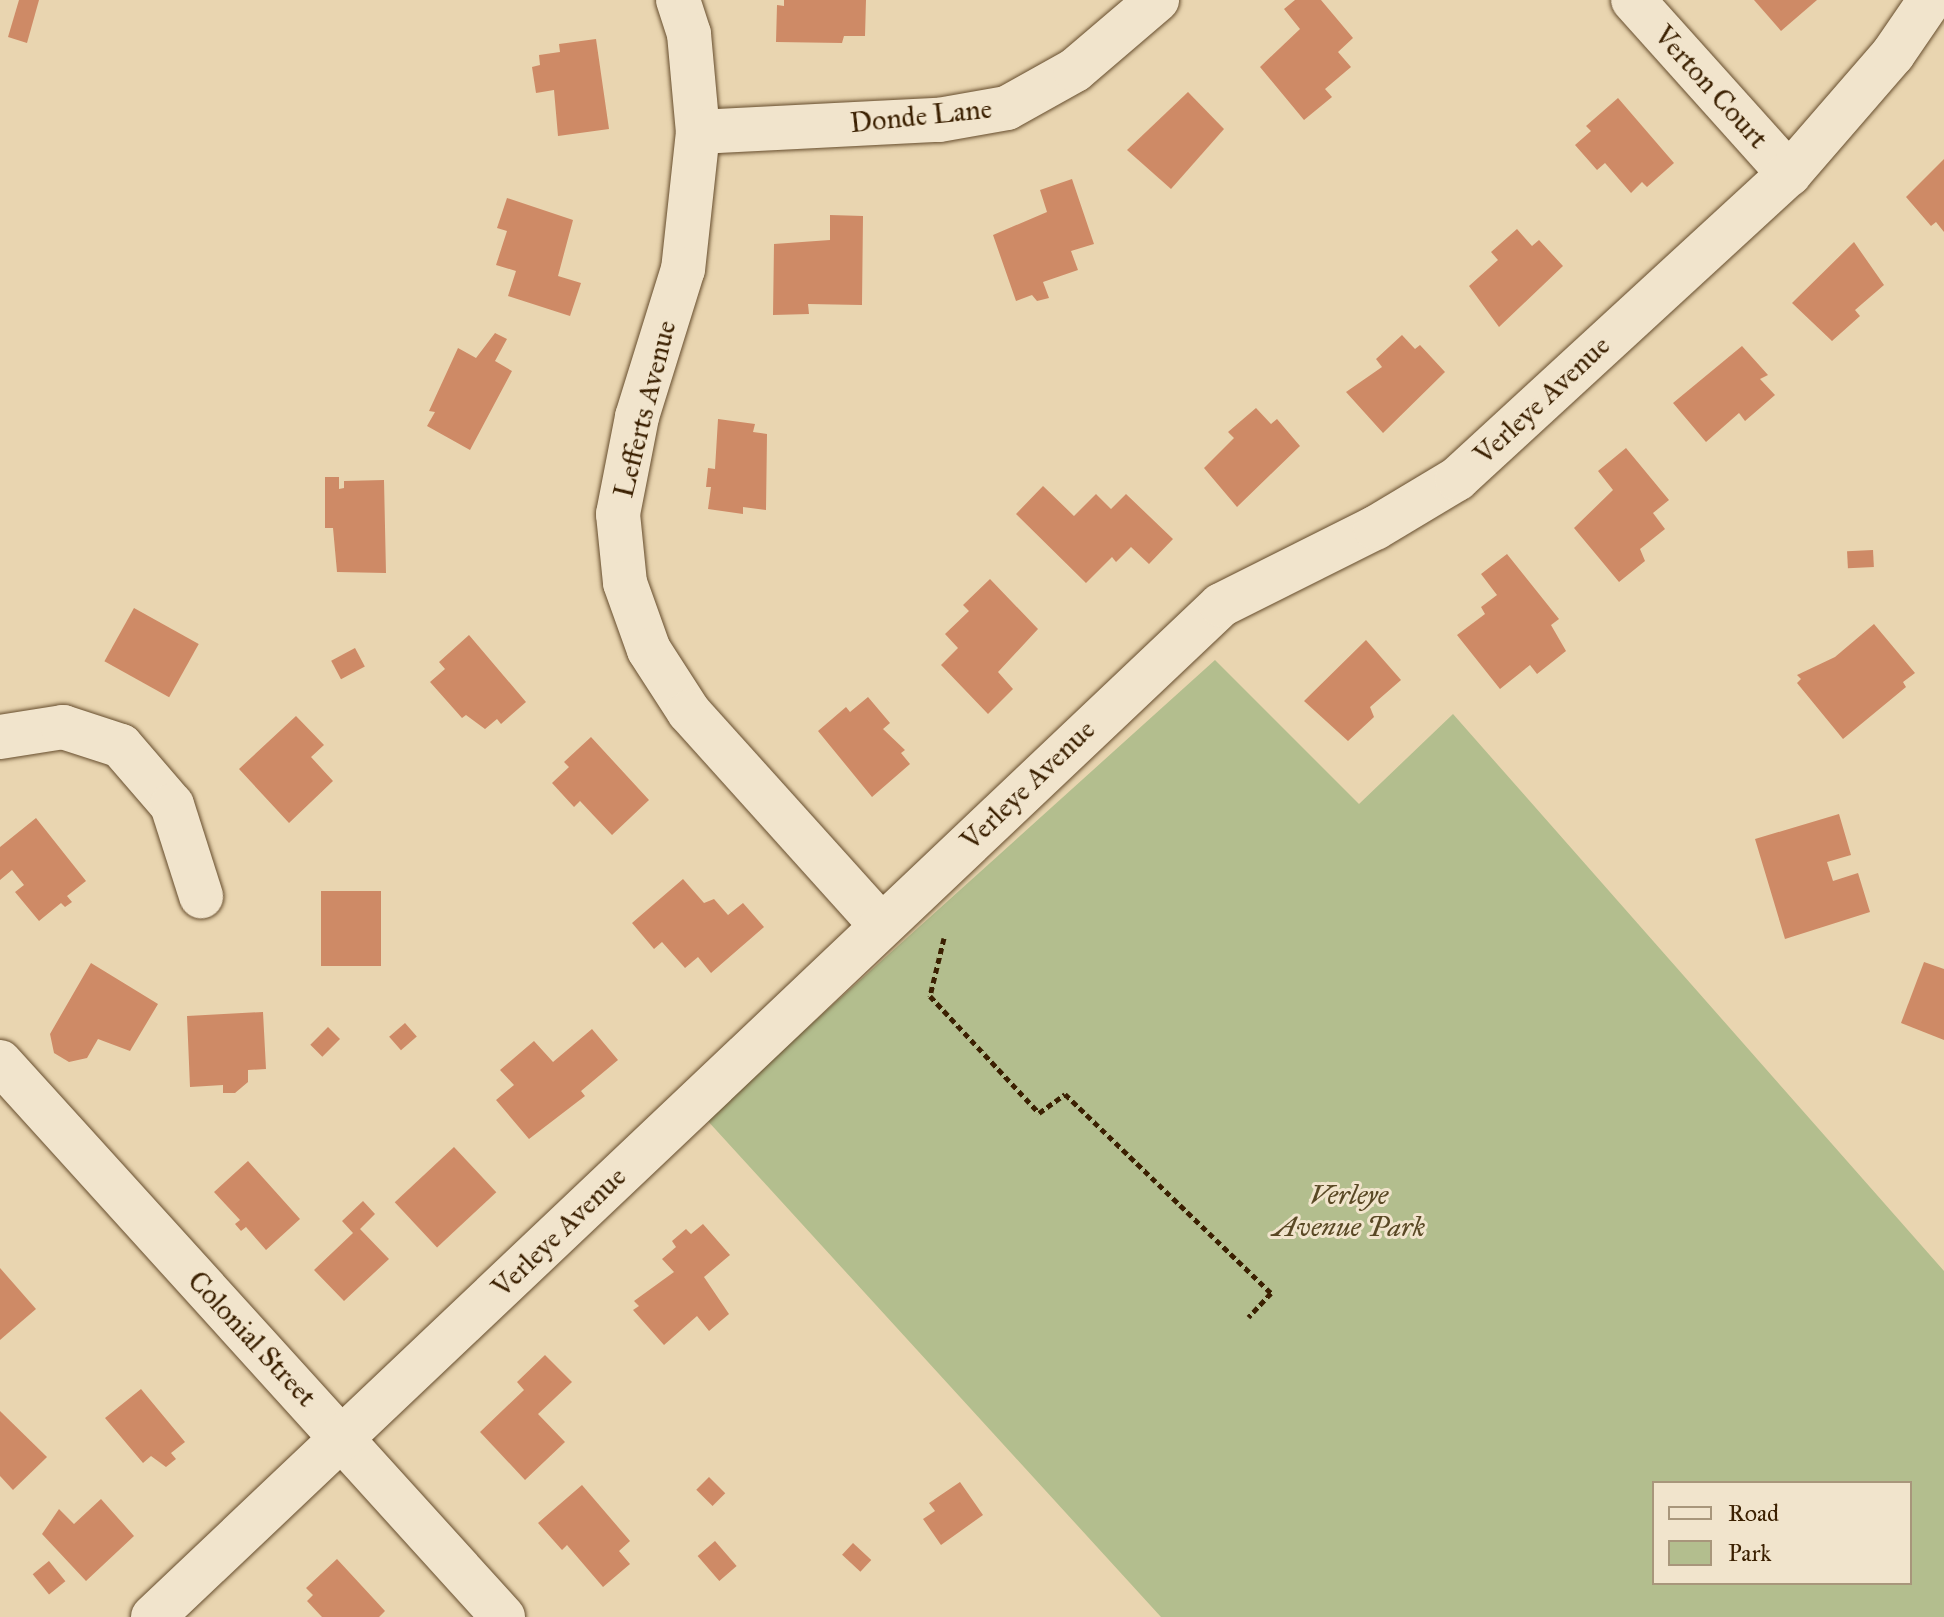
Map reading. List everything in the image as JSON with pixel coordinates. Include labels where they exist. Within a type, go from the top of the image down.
[{"type":"street","name":"Lefferts Avenue","points":[[678,0],[689,34],[698,132],[683,269],[637,417],[618,514],[625,583],[649,650],[689,712],[881,925]]},
{"type":"street","name":"Donde Lane","points":[[698,132],[939,120],[1007,108],[1075,70],[1157,0]]},
{"type":"street","name":"Verton Court","points":[[1633,0],[1789,174]]},
{"type":"street","name":"Verleye Avenue","points":[[153,1617],[1221,605],[1375,528],[1457,479],[1789,174],[1893,54],[1930,0]]},
{"type":"street","points":[[0,737],[63,727],[121,746],[172,805],[201,896]]},
{"type":"street","name":"Colonial Street","points":[[0,1062],[503,1617]]},
{"type":"path","points":[[944,938],[930,996],[1039,1113],[1065,1094],[1271,1293],[1249,1317]]},
{"type":"green space","name":"Verleye Avenue Park","points":[[1215,660],[1359,804],[1453,714],[1944,1271],[1944,1617],[1161,1617],[706,1119]]},
{"type":"building","points":[[19,0],[39,0],[27,43],[8,37]]},
{"type":"building","points":[[784,0],[866,0],[865,36],[844,36],[842,43],[776,42],[777,5],[784,6]]},
{"type":"building","points":[[1295,0],[1321,0],[1353,38],[1338,52],[1351,67],[1325,89],[1332,97],[1304,120],[1260,67],[1300,29],[1284,9]]},
{"type":"building","points":[[1754,0],[1817,0],[1781,31]]},
{"type":"building","points":[[596,39],[609,129],[558,136],[554,90],[536,93],[532,67],[540,65],[539,55],[560,52],[559,44]]},
{"type":"building","points":[[1188,92],[1224,129],[1171,189],[1127,150]]},
{"type":"building","points":[[1618,98],[1674,163],[1647,187],[1642,182],[1631,193],[1605,163],[1597,170],[1575,145],[1591,131],[1586,126]]},
{"type":"building","points":[[1944,159],[1944,232],[1936,222],[1931,226],[1906,197]]},
{"type":"building","points":[[1072,179],[1094,244],[1071,251],[1078,270],[1043,282],[1049,298],[1037,301],[1032,295],[1016,301],[993,235],[1047,212],[1040,190]]},
{"type":"building","points":[[507,198],[573,220],[558,276],[581,283],[570,316],[508,296],[516,271],[496,265],[507,231],[497,228]]},
{"type":"building","points":[[830,215],[863,216],[862,305],[808,304],[809,314],[773,315],[774,244],[830,240]]},
{"type":"building","points":[[1517,229],[1532,246],[1539,240],[1563,266],[1499,327],[1469,286],[1498,260],[1491,252]]},
{"type":"building","points":[[1854,242],[1884,285],[1855,310],[1860,316],[1832,341],[1792,303]]},
{"type":"building","points":[[495,333],[507,339],[495,361],[512,371],[470,450],[427,426],[435,412],[429,411],[458,348],[476,358]]},
{"type":"building","points":[[1402,335],[1415,349],[1420,345],[1445,372],[1383,433],[1346,392],[1382,367],[1376,359]]},
{"type":"building","points":[[1742,346],[1768,375],[1760,379],[1775,395],[1745,421],[1739,413],[1706,442],[1673,403]]},
{"type":"building","points":[[1256,408],[1271,424],[1277,419],[1300,446],[1237,507],[1204,468],[1234,438],[1228,432]]},
{"type":"building","points":[[718,419],[755,424],[753,432],[767,434],[766,510],[743,507],[743,514],[708,509],[711,487],[706,487],[708,468],[715,469]]},
{"type":"building","points":[[1626,448],[1669,500],[1653,513],[1665,529],[1640,549],[1645,561],[1619,582],[1574,528],[1613,490],[1598,471]]},
{"type":"building","points":[[325,477],[339,477],[339,489],[344,488],[344,481],[384,480],[386,573],[337,572],[333,528],[325,528]]},
{"type":"building","points":[[1043,486],[1074,516],[1096,494],[1111,509],[1126,494],[1173,539],[1149,564],[1131,547],[1116,562],[1112,557],[1086,583],[1016,514]]},
{"type":"building","points":[[1873,550],[1874,567],[1848,568],[1847,551]]},
{"type":"building","points":[[1507,554],[1559,619],[1551,625],[1566,651],[1537,674],[1530,665],[1500,689],[1457,635],[1485,614],[1481,607],[1497,595],[1481,574]]},
{"type":"building","points":[[990,579],[1038,629],[998,672],[1013,689],[988,714],[941,665],[958,648],[945,634],[969,611],[963,605]]},
{"type":"building","points":[[134,608],[199,644],[169,697],[104,661]]},
{"type":"building","points":[[1874,624],[1915,673],[1903,682],[1906,687],[1843,739],[1797,683],[1801,679],[1797,675],[1835,657]]},
{"type":"building","points":[[469,635],[526,702],[501,724],[497,719],[485,729],[466,715],[462,718],[430,682],[445,669],[439,662]]},
{"type":"building","points":[[1366,640],[1401,680],[1370,707],[1374,717],[1348,741],[1304,701]]},
{"type":"building","points":[[355,648],[365,667],[341,679],[331,661]]},
{"type":"building","points":[[868,697],[890,723],[883,729],[905,750],[901,753],[910,764],[872,797],[818,731],[846,707],[850,712]]},
{"type":"building","points":[[296,716],[324,745],[311,757],[333,781],[289,823],[239,769]]},
{"type":"building","points":[[591,737],[649,800],[612,835],[580,801],[574,807],[552,783],[569,767],[564,762]]},
{"type":"building","points":[[1839,814],[1851,855],[1827,862],[1833,881],[1858,873],[1870,912],[1785,939],[1755,839]]},
{"type":"building","points":[[36,818],[86,881],[67,896],[72,902],[65,907],[61,903],[39,921],[15,892],[24,885],[12,870],[0,880],[0,847]]},
{"type":"building","points":[[683,879],[704,903],[714,899],[728,915],[743,903],[764,927],[711,973],[698,957],[685,968],[662,942],[654,949],[632,923]]},
{"type":"building","points":[[321,891],[381,891],[381,966],[321,966]]},
{"type":"building","points":[[1924,962],[1944,969],[1944,1040],[1901,1023]]},
{"type":"building","points":[[91,963],[158,1004],[130,1051],[98,1039],[87,1058],[69,1062],[54,1053],[50,1034]]},
{"type":"building","points":[[263,1012],[266,1069],[248,1070],[248,1082],[235,1093],[223,1093],[223,1085],[190,1087],[187,1016]]},
{"type":"building","points":[[405,1023],[417,1037],[401,1050],[389,1037]]},
{"type":"building","points":[[328,1027],[340,1039],[322,1057],[310,1045]]},
{"type":"building","points":[[592,1029],[618,1060],[581,1091],[585,1096],[529,1139],[496,1100],[514,1085],[500,1070],[534,1041],[553,1062]]},
{"type":"building","points":[[454,1147],[496,1192],[437,1248],[395,1202]]},
{"type":"building","points":[[248,1161],[300,1219],[266,1250],[246,1227],[241,1231],[235,1224],[240,1220],[214,1192]]},
{"type":"building","points":[[363,1201],[375,1214],[360,1229],[389,1259],[344,1301],[314,1270],[353,1233],[342,1221]]},
{"type":"building","points":[[703,1224],[730,1255],[704,1277],[729,1314],[709,1331],[697,1316],[664,1345],[633,1310],[639,1306],[634,1301],[674,1272],[662,1259],[676,1247],[672,1241],[686,1229],[691,1234]]},
{"type":"building","points":[[0,1268],[36,1309],[0,1340]]},
{"type":"building","points":[[545,1355],[572,1382],[538,1414],[565,1442],[525,1480],[480,1432],[524,1390],[517,1382]]},
{"type":"building","points":[[141,1389],[185,1442],[171,1453],[176,1459],[166,1467],[151,1456],[143,1463],[105,1418]]},
{"type":"building","points":[[0,1411],[47,1457],[13,1490],[0,1476]]},
{"type":"building","points":[[709,1477],[725,1493],[713,1506],[696,1490]]},
{"type":"building","points":[[960,1482],[983,1515],[941,1545],[923,1519],[935,1511],[929,1503]]},
{"type":"building","points":[[582,1485],[630,1541],[619,1551],[630,1564],[603,1587],[567,1545],[562,1550],[538,1523]]},
{"type":"building","points":[[101,1499],[134,1536],[86,1581],[42,1534],[59,1509],[74,1524]]},
{"type":"building","points":[[715,1541],[737,1566],[719,1581],[698,1556]]},
{"type":"building","points":[[853,1543],[871,1560],[860,1572],[842,1555]]},
{"type":"building","points":[[337,1559],[385,1611],[379,1617],[322,1617],[307,1601],[313,1595],[306,1588]]},
{"type":"building","points":[[49,1561],[65,1581],[49,1594],[33,1574]]}]
